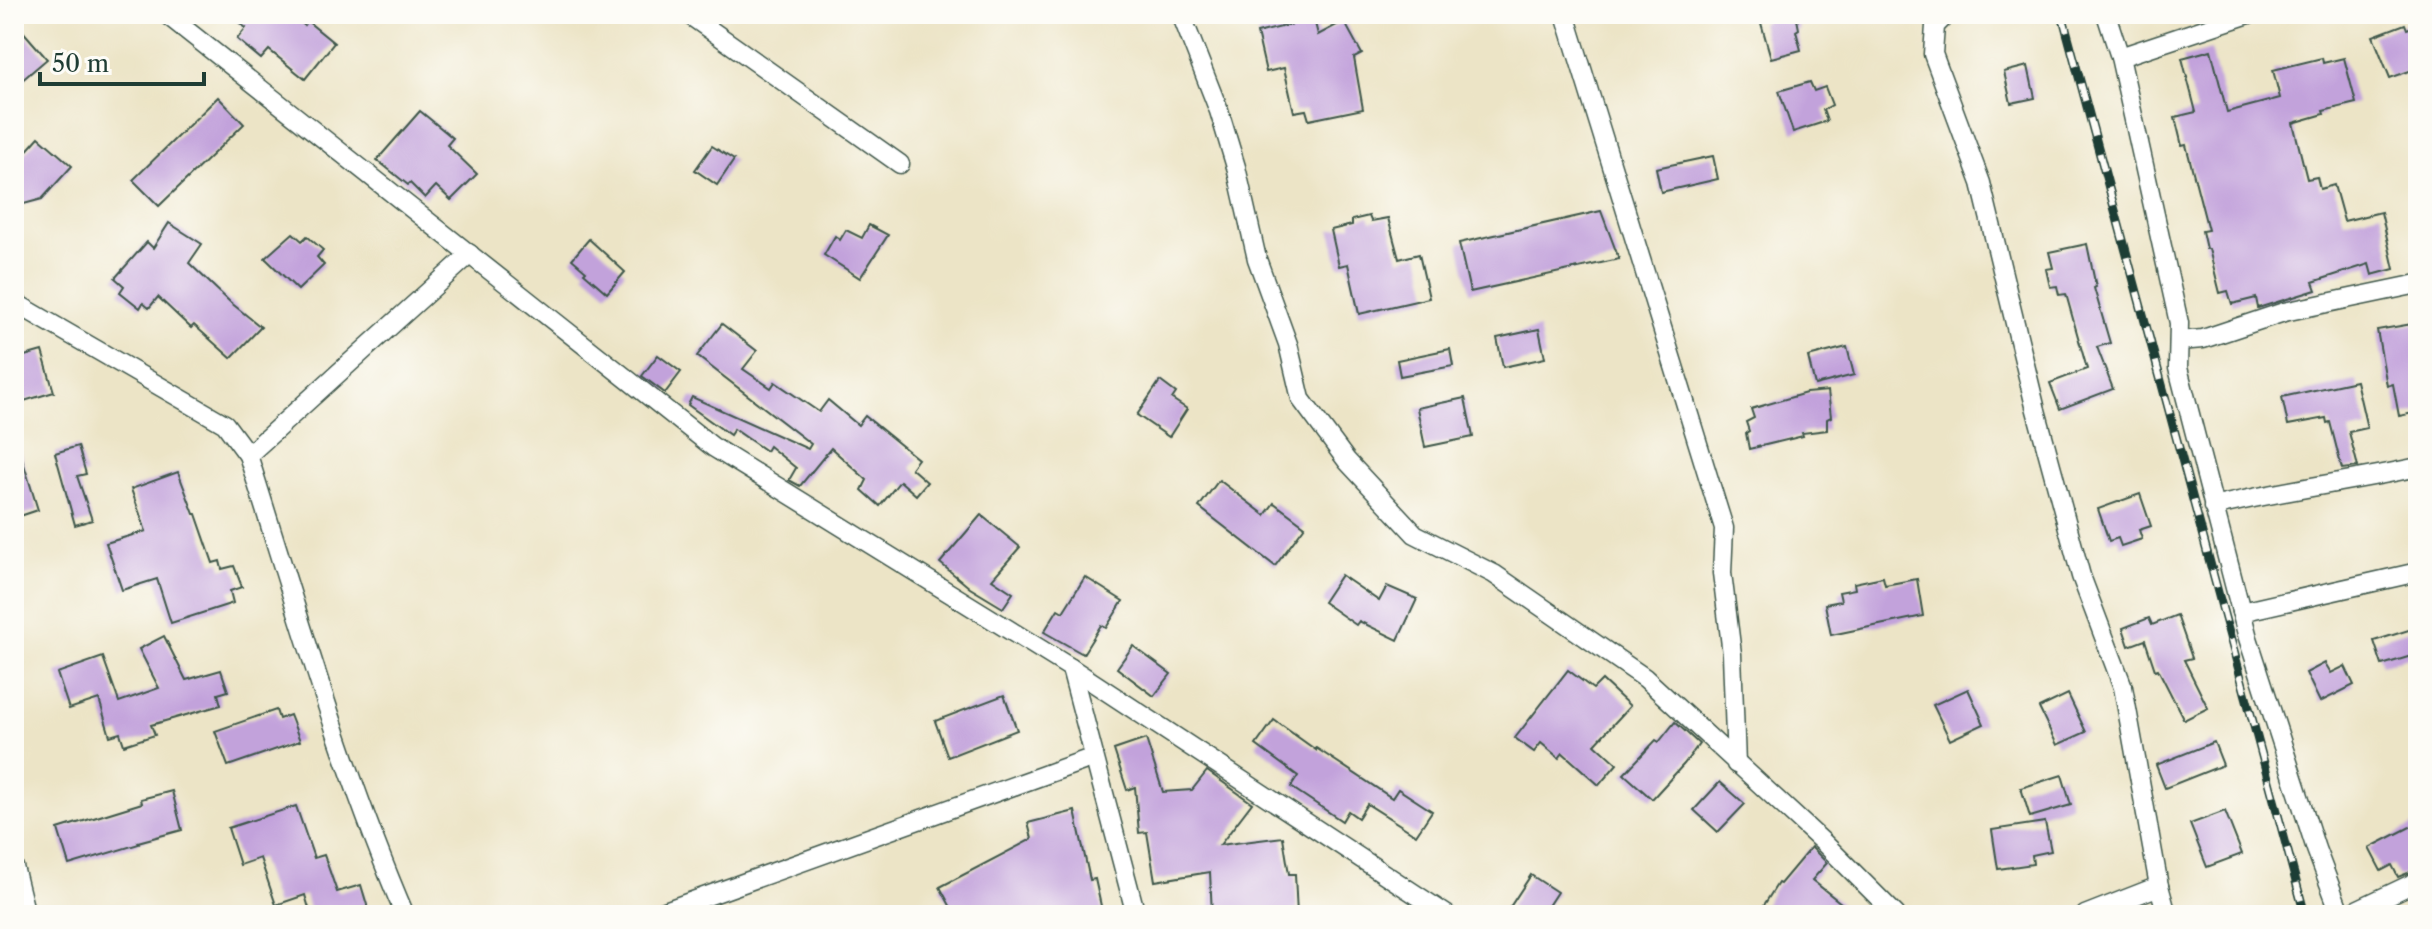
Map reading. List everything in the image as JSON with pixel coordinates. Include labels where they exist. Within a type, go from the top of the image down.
[{"type":"street","points":[[166,14],[713,447],[1071,668],[1447,915]]},
{"type":"street","points":[[688,14],[900,164]]},
{"type":"street","points":[[1181,14],[1219,111],[1236,167],[1257,259],[1288,344],[1301,399],[1347,461],[1415,534],[1494,574],[1645,678],[1824,843],[1896,915]]},
{"type":"street","points":[[1565,14],[1724,528],[1722,573],[1732,654],[1736,764]]},
{"type":"street","points":[[1947,14],[1935,26],[1933,54],[1981,183],[2036,410],[2081,576],[2123,687],[2167,915]]},
{"type":"street","points":[[2106,14],[2120,57],[2179,323],[2178,368],[2241,612],[2311,834],[2343,915],[2418,881]]},
{"type":"street","points":[[2120,57],[2249,14]]},
{"type":"street","points":[[248,455],[470,254]]},
{"type":"street","points":[[2179,341],[2203,339],[2284,312],[2418,284]]},
{"type":"street","points":[[14,302],[225,424],[248,455],[326,701],[405,915]]},
{"type":"street","points":[[2213,507],[2418,467]]},
{"type":"street","points":[[2241,612],[2418,572]]},
{"type":"street","points":[[1071,668],[1136,915]]},
{"type":"street","points":[[654,915],[1094,757]]},
{"type":"street","points":[[14,867],[26,915]]},
{"type":"street","points":[[2085,915],[2159,886]]},
{"type":"building","points":[[228,14],[290,14],[304,25],[307,21],[334,43],[305,79],[269,50],[261,59],[237,39],[246,28]]},
{"type":"building","points":[[1796,14],[1801,50],[1771,58],[1761,23],[1765,21],[1765,16]]},
{"type":"building","points":[[1314,19],[1318,35],[1344,21],[1362,54],[1354,58],[1363,109],[1309,120],[1306,110],[1294,112],[1284,68],[1266,72],[1257,33]]},
{"type":"building","points":[[14,21],[47,59],[14,87]]},
{"type":"building","points":[[2405,24],[2407,29],[2418,25],[2418,68],[2390,78],[2373,36]]},
{"type":"building","points":[[2211,50],[2227,112],[2280,98],[2273,70],[2322,58],[2323,63],[2344,58],[2356,103],[2293,123],[2307,179],[2317,177],[2320,189],[2334,185],[2344,221],[2381,212],[2394,269],[2372,275],[2369,264],[2313,282],[2316,290],[2258,308],[2256,298],[2232,304],[2228,291],[2220,293],[2202,231],[2208,230],[2186,145],[2182,146],[2175,117],[2196,112],[2182,58]]},
{"type":"building","points":[[2028,66],[2035,98],[2011,103],[2004,72]]},
{"type":"building","points":[[1810,82],[1814,91],[1825,87],[1832,105],[1823,110],[1827,121],[1793,132],[1779,91]]},
{"type":"building","points":[[218,97],[244,124],[159,206],[133,180]]},
{"type":"building","points":[[420,111],[453,138],[447,145],[477,174],[451,200],[436,186],[425,198],[410,183],[408,185],[377,160]]},
{"type":"building","points":[[39,137],[72,166],[42,199],[24,204],[14,197],[14,165]]},
{"type":"building","points":[[712,146],[734,160],[717,185],[695,170]]},
{"type":"building","points":[[1713,156],[1718,179],[1661,192],[1656,168]]},
{"type":"building","points":[[1601,211],[1619,259],[1470,292],[1459,243]]},
{"type":"building","points":[[1369,216],[1371,221],[1388,218],[1399,259],[1419,254],[1429,298],[1359,314],[1348,264],[1339,266],[1331,230],[1352,225],[1352,220]]},
{"type":"building","points":[[169,223],[202,244],[189,263],[261,327],[231,358],[194,325],[191,328],[158,297],[149,308],[143,303],[140,308],[120,292],[124,286],[115,278],[147,242],[153,248]]},
{"type":"building","points":[[869,225],[888,235],[860,278],[824,255],[835,236],[840,240],[846,230],[862,238]]},
{"type":"building","points":[[293,233],[302,241],[307,236],[323,250],[317,257],[324,265],[298,290],[265,258]]},
{"type":"building","points":[[589,239],[625,272],[607,293],[572,259]]},
{"type":"building","points":[[2087,244],[2094,288],[2110,343],[2097,347],[2113,389],[2060,409],[2050,383],[2087,369],[2066,294],[2059,295],[2057,286],[2050,287],[2046,269],[2053,268],[2049,252]]},
{"type":"building","points":[[2418,323],[2418,412],[2399,416],[2393,384],[2387,386],[2377,330]]},
{"type":"building","points":[[722,324],[757,351],[743,369],[771,388],[775,382],[819,412],[828,400],[858,425],[865,416],[918,459],[911,468],[927,482],[916,495],[900,481],[880,506],[862,490],[867,480],[831,448],[800,486],[789,480],[796,468],[769,446],[766,451],[734,429],[730,435],[688,405],[692,397],[808,449],[811,444],[697,356]]},
{"type":"building","points":[[1539,329],[1545,358],[1503,367],[1497,338]]},
{"type":"building","points":[[1847,347],[1854,375],[1815,385],[1808,357]]},
{"type":"building","points":[[1450,349],[1453,366],[1400,376],[1397,360]]},
{"type":"building","points":[[42,351],[54,392],[14,404],[14,359]]},
{"type":"building","points":[[658,355],[681,372],[665,393],[642,376]]},
{"type":"building","points":[[1160,381],[1176,393],[1172,399],[1187,409],[1169,437],[1137,415]]},
{"type":"building","points":[[2356,381],[2367,428],[2349,432],[2358,467],[2342,469],[2330,422],[2327,423],[2326,418],[2288,425],[2282,397]]},
{"type":"building","points":[[1828,391],[1831,417],[1827,419],[1827,430],[1802,433],[1803,436],[1749,449],[1746,422],[1754,418],[1751,409],[1806,393]]},
{"type":"building","points":[[1465,398],[1473,437],[1425,447],[1417,408]]},
{"type":"building","points":[[18,445],[38,510],[14,518],[14,446]]},
{"type":"building","points":[[78,446],[86,474],[77,476],[92,520],[75,525],[55,453]]},
{"type":"building","points":[[178,472],[213,563],[220,561],[222,569],[234,566],[242,587],[230,591],[233,603],[171,623],[157,579],[122,590],[106,543],[146,531],[131,489]]},
{"type":"building","points":[[1219,480],[1265,515],[1274,503],[1305,526],[1275,566],[1199,507]]},
{"type":"building","points":[[2140,494],[2151,526],[2139,530],[2142,539],[2121,546],[2118,538],[2109,541],[2098,509]]},
{"type":"building","points":[[981,515],[1020,547],[992,579],[1013,593],[1003,608],[970,588],[940,563]]},
{"type":"building","points":[[1341,575],[1379,601],[1387,586],[1417,599],[1398,640],[1359,621],[1356,625],[1323,602]]},
{"type":"building","points":[[1085,577],[1123,601],[1106,628],[1101,625],[1083,654],[1044,632],[1058,609],[1063,612]]},
{"type":"building","points":[[1883,577],[1885,585],[1917,579],[1923,616],[1831,635],[1825,604],[1841,601],[1839,592],[1855,589],[1854,583]]},
{"type":"building","points":[[2177,615],[2192,658],[2184,660],[2208,708],[2184,720],[2158,669],[2155,670],[2145,640],[2129,646],[2123,628],[2149,618],[2152,625]]},
{"type":"building","points":[[2418,627],[2418,654],[2382,665],[2374,641]]},
{"type":"building","points":[[164,636],[186,680],[221,670],[228,691],[218,694],[221,705],[151,725],[155,735],[124,745],[120,733],[110,736],[99,699],[69,709],[57,673],[103,657],[119,702],[159,688],[139,649]]},
{"type":"building","points":[[1133,646],[1171,674],[1154,696],[1117,668]]},
{"type":"building","points":[[2325,663],[2331,673],[2345,666],[2354,685],[2320,702],[2306,673]]},
{"type":"building","points":[[1568,670],[1593,689],[1602,680],[1630,706],[1595,744],[1617,764],[1599,785],[1563,753],[1559,758],[1541,743],[1534,752],[1515,738]]},
{"type":"building","points":[[1968,689],[1984,724],[1950,740],[1933,705]]},
{"type":"building","points":[[2068,694],[2086,732],[2057,745],[2039,708]]},
{"type":"building","points":[[1004,695],[1017,730],[948,757],[935,721]]},
{"type":"building","points":[[276,710],[279,719],[290,715],[300,741],[228,766],[215,731]]},
{"type":"building","points":[[1274,720],[1392,798],[1398,789],[1432,811],[1416,835],[1367,804],[1358,818],[1348,811],[1342,821],[1291,787],[1298,776],[1256,745]]},
{"type":"building","points":[[1675,722],[1699,744],[1652,799],[1624,774],[1656,740],[1659,742]]},
{"type":"building","points":[[1146,739],[1163,792],[1192,790],[1207,771],[1252,803],[1220,845],[1283,837],[1289,874],[1295,874],[1297,915],[1212,915],[1210,872],[1155,881],[1147,832],[1139,833],[1135,787],[1127,790],[1114,750]]},
{"type":"building","points":[[2214,742],[2223,765],[2165,788],[2156,765]]},
{"type":"building","points":[[2062,775],[2071,805],[2030,817],[2021,788]]},
{"type":"building","points":[[1720,782],[1745,804],[1718,832],[1694,810]]},
{"type":"building","points":[[172,791],[182,830],[69,865],[58,829]]},
{"type":"building","points":[[296,806],[314,858],[324,855],[337,892],[361,885],[370,915],[311,915],[305,895],[276,905],[260,858],[240,865],[228,828]]},
{"type":"building","points":[[1075,811],[1090,880],[1095,879],[1103,915],[955,915],[940,887],[1032,839],[1028,823]]},
{"type":"building","points":[[2225,811],[2242,854],[2207,867],[2190,824]]},
{"type":"building","points":[[2045,822],[2051,851],[2032,855],[2033,864],[1998,869],[1992,830]]},
{"type":"building","points":[[2418,823],[2418,869],[2398,877],[2392,865],[2381,871],[2369,848]]},
{"type":"building","points":[[1811,847],[1827,863],[1812,880],[1856,915],[1778,915],[1764,905],[1778,883]]},
{"type":"building","points":[[1531,875],[1557,892],[1542,915],[1524,915],[1510,907]]},
{"type":"railway","points":[[2062,14],[2305,915]]}]
